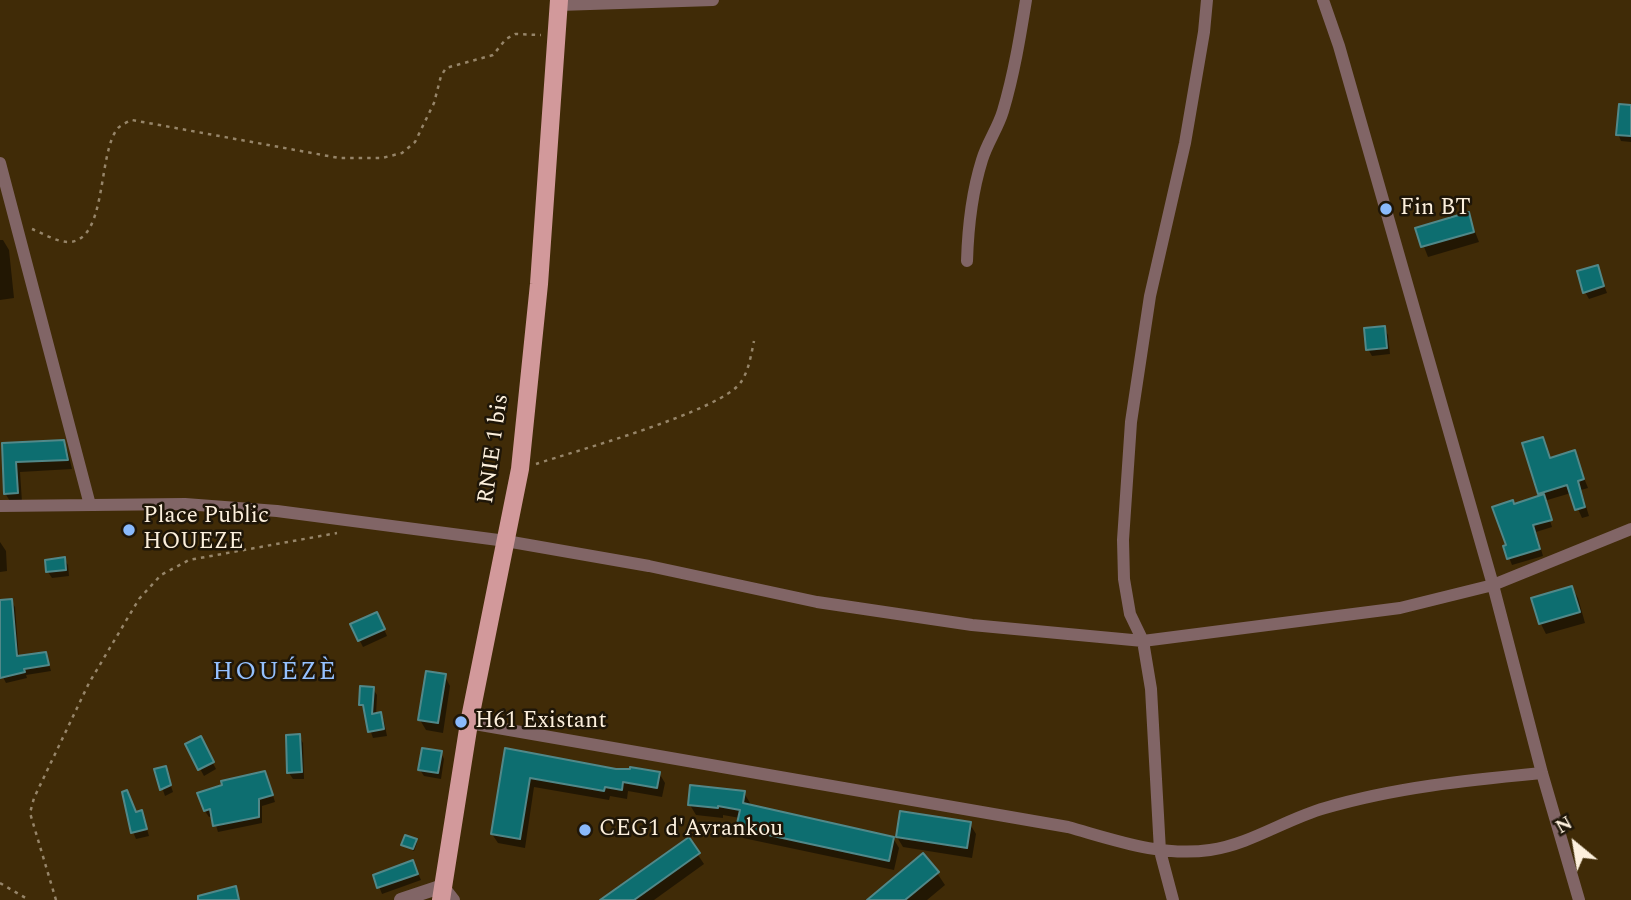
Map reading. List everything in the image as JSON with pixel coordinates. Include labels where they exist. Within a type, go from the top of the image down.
[{"type":"main road","name":"RNIE 1 bis","points":[[446,895],[469,723],[520,469],[539,284],[559,3]]},
{"type":"street","points":[[559,3],[713,0]]},
{"type":"street","points":[[967,261],[969,225],[982,159],[1002,114],[1012,77],[1026,0]]},
{"type":"street","points":[[1173,900],[1160,851],[1151,689],[1143,641],[1130,614],[1124,579],[1123,540],[1131,422],[1150,296],[1185,142],[1207,0]]},
{"type":"street","points":[[1323,0],[1339,46],[1493,585],[1542,773],[1579,900]]},
{"type":"street","points":[[0,163],[90,505]]},
{"type":"street","points":[[0,506],[185,504],[277,511],[506,541],[649,566],[817,602],[972,625],[1143,641],[1400,608],[1493,585],[1631,529]]},
{"type":"street","points":[[469,723],[1068,827],[1160,851],[1211,850],[1258,836],[1304,814],[1380,796],[1445,783],[1542,773]]},
{"type":"street","points":[[401,900],[446,895]]},
{"type":"path","points":[[16,223],[67,242],[82,239],[92,228],[111,142],[118,127],[132,120],[339,158],[382,158],[402,153],[415,142],[434,103],[440,76],[446,68],[493,55],[506,38],[515,34],[557,36]]},
{"type":"path","points":[[520,469],[629,435],[721,399],[740,384],[748,368],[754,341]]},
{"type":"path","points":[[56,900],[30,813],[34,798],[89,683],[139,599],[161,575],[189,560],[340,532]]},
{"type":"path","points":[[0,883],[29,900]]},
{"type":"building","points":[[1619,104],[1631,105],[1631,136],[1616,135]]},
{"type":"building","points":[[1469,212],[1474,232],[1421,247],[1415,228]]},
{"type":"building","points":[[1598,265],[1604,286],[1583,293],[1577,271]]},
{"type":"building","points":[[1385,326],[1387,348],[1366,350],[1364,328]]},
{"type":"building","points":[[1543,437],[1550,458],[1575,450],[1584,479],[1578,481],[1585,507],[1575,510],[1567,485],[1538,494],[1522,443]]},
{"type":"building","points":[[64,440],[68,460],[16,462],[18,493],[4,494],[2,443]]},
{"type":"building","points":[[1544,494],[1552,520],[1533,525],[1540,549],[1507,559],[1503,546],[1506,545],[1492,507],[1513,500],[1514,504]]},
{"type":"building","points":[[65,557],[66,570],[46,572],[45,560]]},
{"type":"building","points":[[1572,586],[1580,612],[1539,624],[1531,598]]},
{"type":"building","points":[[12,599],[17,656],[46,652],[49,665],[24,669],[25,672],[0,678],[0,600]]},
{"type":"building","points":[[377,612],[385,629],[358,641],[350,624]]},
{"type":"building","points":[[426,671],[446,674],[438,723],[418,720]]},
{"type":"building","points":[[360,686],[374,687],[372,714],[381,712],[384,729],[368,732],[363,705],[359,705]]},
{"type":"building","points":[[300,734],[302,772],[287,773],[286,735]]},
{"type":"building","points":[[201,736],[214,762],[198,770],[185,744]]},
{"type":"building","points":[[422,748],[442,751],[438,773],[418,770]]},
{"type":"building","points":[[505,748],[616,769],[630,767],[660,772],[657,788],[623,782],[622,790],[605,787],[604,791],[530,778],[520,839],[491,834]]},
{"type":"building","points":[[166,766],[171,785],[160,790],[154,769]]},
{"type":"building","points":[[265,771],[273,795],[259,799],[259,817],[213,826],[210,809],[204,811],[197,793],[222,785],[221,781]]},
{"type":"building","points":[[690,785],[745,791],[743,803],[894,837],[889,861],[736,828],[740,810],[688,805]]},
{"type":"building","points":[[127,790],[136,812],[142,810],[147,829],[131,833],[122,792]]},
{"type":"building","points":[[900,811],[971,822],[967,848],[896,837]]},
{"type":"building","points":[[405,835],[417,839],[413,849],[401,845]]},
{"type":"building","points":[[689,837],[700,853],[634,900],[600,900]]},
{"type":"building","points":[[923,853],[939,872],[905,900],[867,900]]},
{"type":"building","points":[[413,860],[418,874],[377,888],[373,875]]},
{"type":"building","points":[[236,886],[239,900],[198,900],[198,896]]},
{"type":"place","name":"Fin BT","points":[[1386,209]]},
{"type":"place","name":"Place Public HOUEZE","points":[[129,530]]},
{"type":"place","name":"H61 Existant","points":[[461,722]]},
{"type":"place","name":"CEG1 d'Avrankou","points":[[585,830]]},
{"type":"district","name":"HOUÉZÈ","points":[[275,674]]}]
